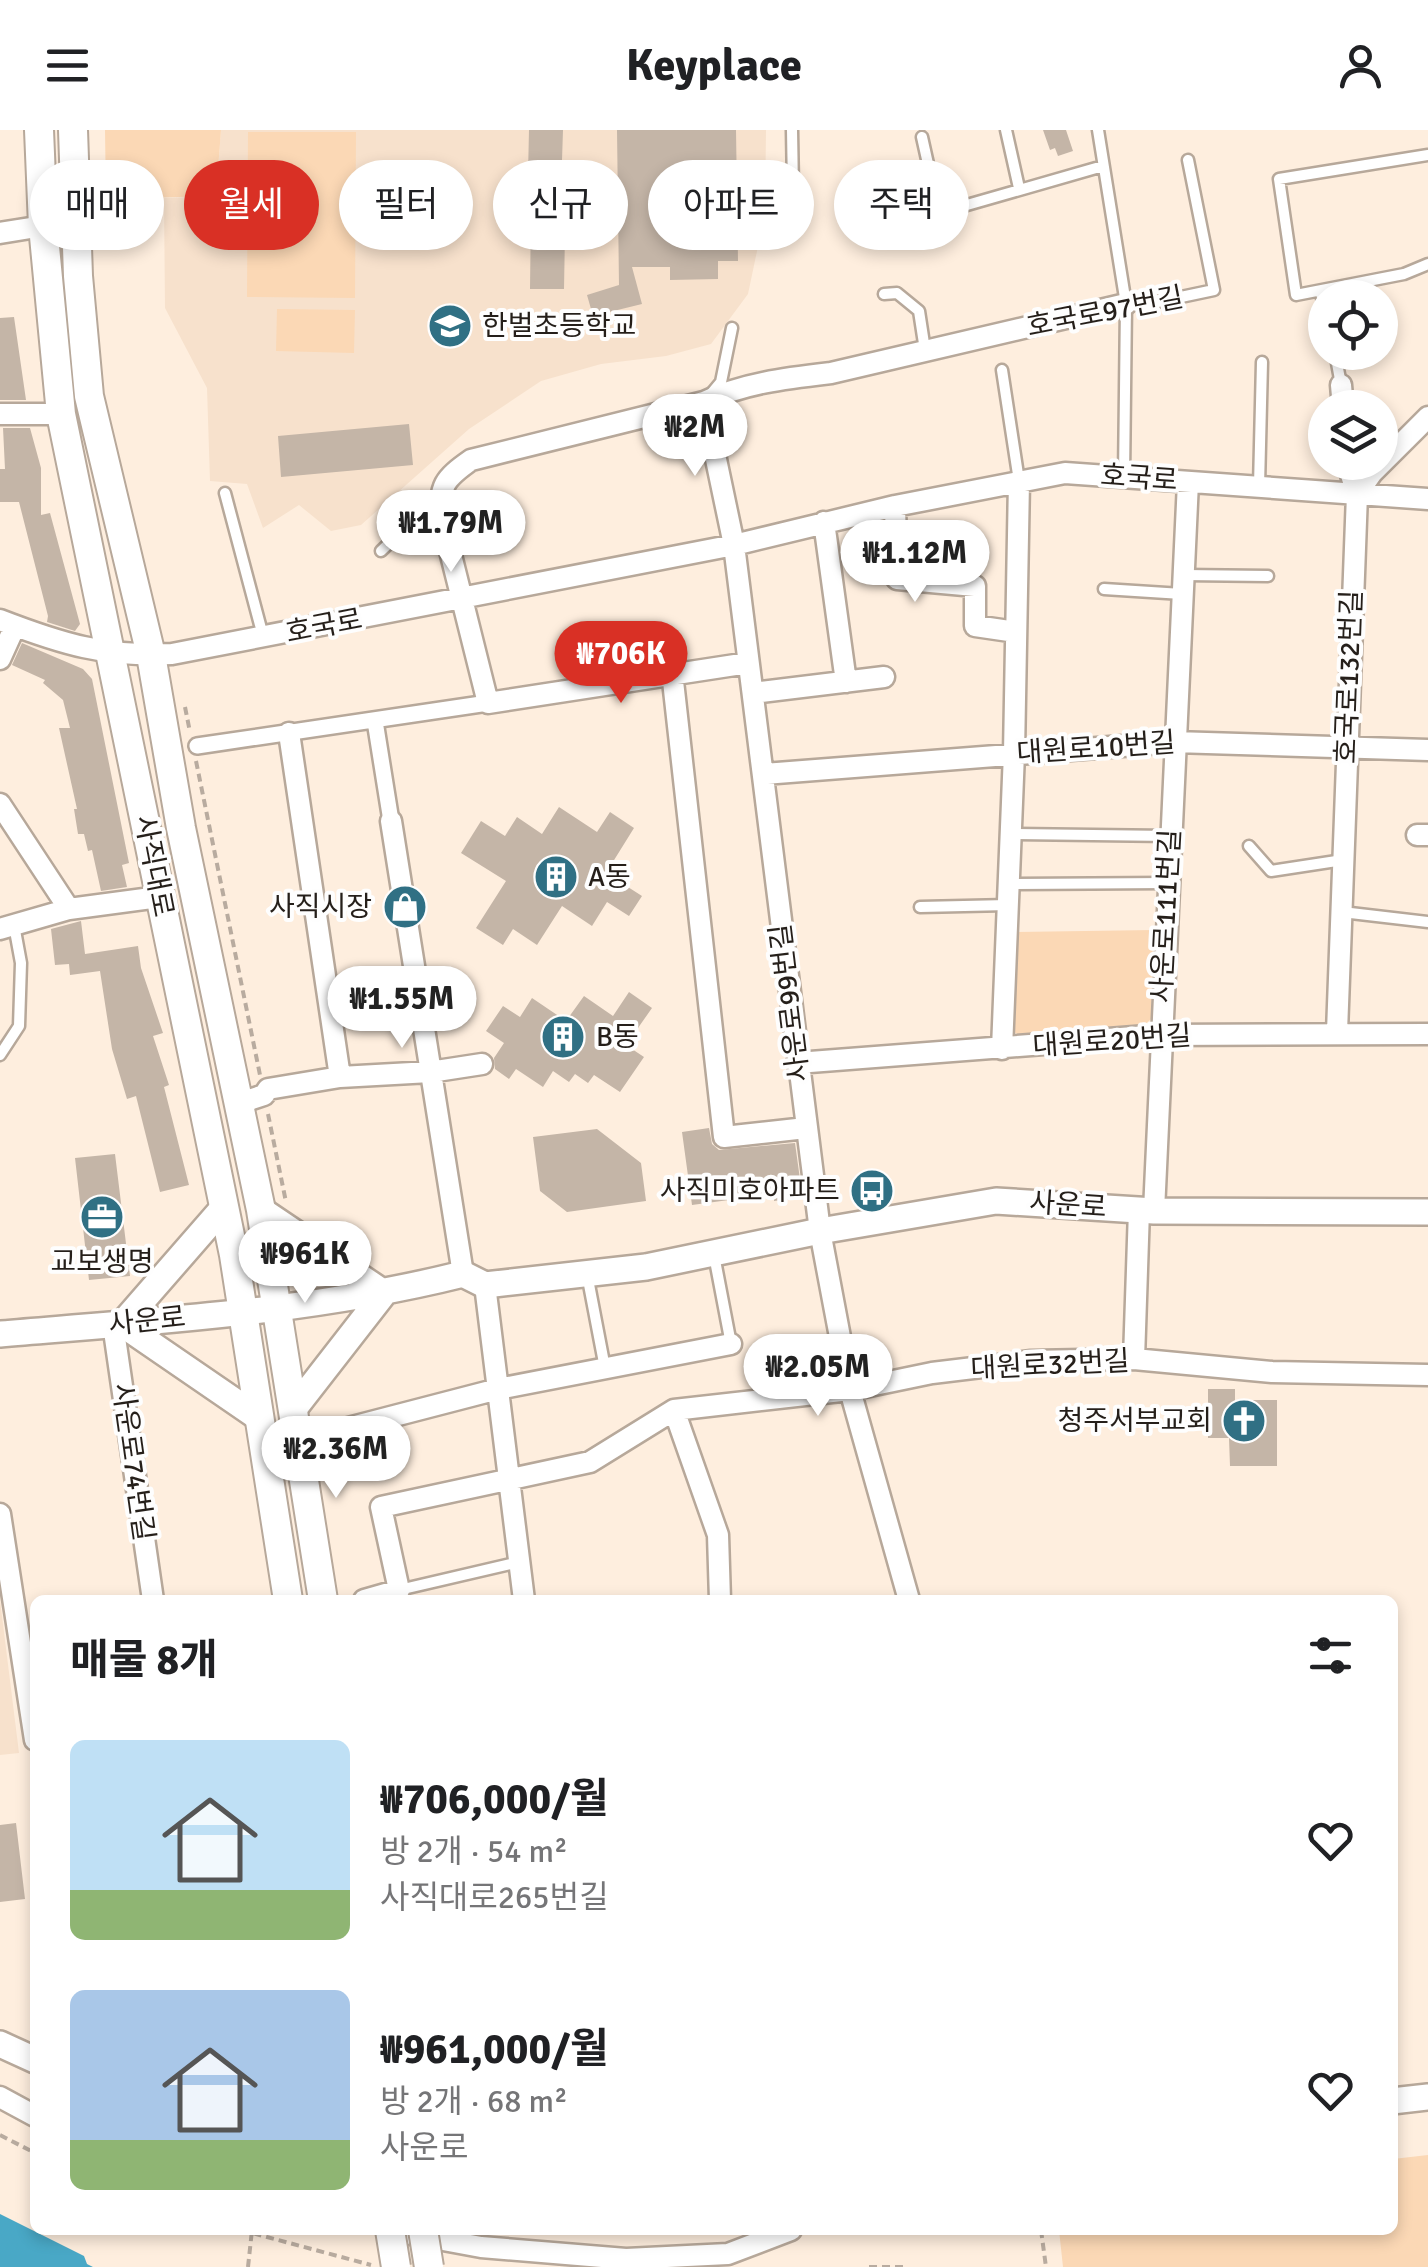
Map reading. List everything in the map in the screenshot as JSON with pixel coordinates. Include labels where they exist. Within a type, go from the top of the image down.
[{"type":"main road","name":"사직대로","points":[[39,130],[40,160]]},
{"type":"main road","name":"사직대로","points":[[73,130],[78,276],[89,396],[151,655],[182,828],[252,1099],[274,1208],[277,1308],[322,1595]]},
{"type":"main road","name":"사직대로","points":[[45,250],[61,414],[224,1207],[287,1595]]},
{"type":"main road","points":[[390,2235],[396,2267]]},
{"type":"main road","points":[[423,2235],[429,2267]]},
{"type":"street","points":[[0,233],[30,228]]},
{"type":"street","name":"호국로97번길","points":[[440,494],[449,476],[472,460],[704,402],[726,391],[831,372],[1126,304]]},
{"type":"street","points":[[1342,385],[1342,390]]},
{"type":"street","name":"사운로99번길","points":[[704,402],[734,545],[820,1231],[850,1390],[909,1595]]},
{"type":"street","points":[[0,414],[61,414]]},
{"type":"street","points":[[1357,494],[1382,462],[1428,417]]},
{"type":"street","name":"호국로","points":[[7,623],[112,654],[151,655],[263,638],[734,545],[894,506],[1064,473],[1428,499]]},
{"type":"street","points":[[1002,1049],[1014,753],[1018,480]]},
{"type":"street","points":[[1353,480],[1357,494]]},
{"type":"street","name":"사운로111번길","points":[[1134,1359],[1160,1036],[1188,482]]},
{"type":"street","points":[[440,494],[442,519],[488,703]]},
{"type":"street","name":"호국로132번길","points":[[1337,1032],[1357,494]]},
{"type":"street","points":[[894,506],[897,579],[975,586],[975,626],[1016,632]]},
{"type":"street","points":[[824,522],[846,682]]},
{"type":"street","points":[[0,659],[7,623]]},
{"type":"street","points":[[194,747],[748,663]]},
{"type":"street","points":[[672,672],[724,1138],[806,1128]]},
{"type":"street","points":[[753,693],[884,677]]},
{"type":"street","points":[[374,721],[430,1072],[498,1389],[523,1595]]},
{"type":"street","points":[[288,733],[340,1077]]},
{"type":"street","name":"대원로10번길","points":[[764,774],[1174,742],[1428,750]]},
{"type":"street","points":[[4,816],[69,909]]},
{"type":"street","points":[[7,927],[69,909],[159,897]]},
{"type":"street","name":"대원로20번길","points":[[797,1063],[1160,1036],[1428,1034]]},
{"type":"street","points":[[252,1099],[268,1089],[340,1077],[430,1072],[482,1064]]},
{"type":"street","name":"사운로","points":[[0,1334],[277,1308],[474,1279],[587,1273],[714,1254],[996,1200],[1146,1210],[1428,1212]]},
{"type":"street","points":[[224,1207],[118,1324],[259,1418]]},
{"type":"street","points":[[274,1208],[384,1293],[293,1410]]},
{"type":"street","name":"사운로74번길","points":[[118,1324],[152,1595]]},
{"type":"street","points":[[298,1441],[498,1389],[731,1344]]},
{"type":"street","name":"대원로32번길","points":[[399,1590],[381,1507],[590,1462],[674,1410],[850,1390],[932,1372],[1031,1361],[1134,1359],[1272,1372],[1428,1375]]},
{"type":"street","points":[[674,1410],[718,1535],[720,1595]]},
{"type":"street","points":[[0,1514],[30,1691]]},
{"type":"street","points":[[382,1595],[399,1590]]},
{"type":"street","points":[[0,2044],[30,2058]]},
{"type":"street","points":[[0,2097],[30,2113]]},
{"type":"street","points":[[1398,2100],[1428,2097]]},
{"type":"street","points":[[415,2235],[481,2248],[626,2259],[728,2254],[778,2235]]},
{"type":"lane","points":[[792,130],[792,160]]},
{"type":"lane","points":[[1006,130],[1019,188]]},
{"type":"lane","points":[[1098,130],[1126,304],[1124,477]]},
{"type":"lane","points":[[922,137],[939,213],[1102,166]]},
{"type":"lane","points":[[1308,294],[1296,296],[1279,179],[1428,155]]},
{"type":"lane","name":"호국로97번길","points":[[1126,304],[1143,306],[1214,290],[1188,160]]},
{"type":"lane","points":[[1376,280],[1428,264]]},
{"type":"lane","points":[[884,294],[897,294],[919,311],[925,350]]},
{"type":"lane","points":[[704,402],[721,382],[732,328]]},
{"type":"lane","points":[[1259,487],[1262,362]]},
{"type":"lane","points":[[1002,370],[1018,480]]},
{"type":"lane","points":[[1338,370],[1342,385]]},
{"type":"lane","points":[[226,493],[263,638]]},
{"type":"lane","points":[[381,551],[440,494]]},
{"type":"lane","points":[[1104,589],[1268,576]]},
{"type":"lane","points":[[1011,834],[1170,836]]},
{"type":"lane","points":[[1249,846],[1271,871],[1342,860]]},
{"type":"lane","points":[[920,907],[1008,894],[1168,883]]},
{"type":"lane","points":[[1341,912],[1428,922]]},
{"type":"lane","points":[[0,1055],[19,1026],[22,962],[7,927]]},
{"type":"lane","points":[[714,1254],[731,1344]]},
{"type":"lane","points":[[587,1273],[606,1368]]},
{"type":"lane","points":[[399,1590],[519,1562]]},
{"type":"path","points":[[184,700],[274,1208]]},
{"type":"path","points":[[0,2135],[30,2150]]},
{"type":"path","points":[[248,2267],[251,2235]]},
{"type":"path","points":[[260,2235],[379,2267]]},
{"type":"path","points":[[1042,2235],[1046,2267]]},
{"type":"path","points":[[869,2267],[904,2267]]},
{"type":"shaded area","points":[[105,130],[221,130],[219,160],[184,160],[184,197],[164,197],[164,160],[105,160]]},
{"type":"shaded area","name":"한벌초등학교","points":[[221,130],[766,130],[766,160],[648,160],[648,250],[757,250],[748,294],[711,344],[666,356],[601,364],[541,381],[469,429],[361,525],[331,531],[299,505],[263,528],[247,484],[210,481],[207,388],[165,308],[164,198],[184,197],[184,250],[319,250],[319,160],[219,160]]},
{"type":"shaded area","points":[[248,132],[356,132],[356,160],[339,160],[339,250],[355,250],[355,298],[247,297],[247,250],[319,250],[319,160],[248,160]]},
{"type":"shaded area","points":[[277,309],[355,310],[354,353],[276,351]]},
{"type":"shaded area","points":[[1154,930],[1151,1019],[1139,1030],[1027,1039],[1010,1030],[1011,932]]},
{"type":"shaded area","points":[[0,1600],[19,1753],[0,1755]]},
{"type":"shaded area","points":[[1428,2155],[1428,2267],[1063,2267],[1060,2235],[1398,2235],[1398,2158]]},
{"type":"water","points":[[0,2214],[30,2229],[30,2235],[42,2235],[84,2256],[93,2267],[0,2267]]},
{"type":"building","points":[[529,130],[563,130],[562,160],[528,160]]},
{"type":"building","points":[[617,130],[736,130],[736,160],[648,160],[648,250],[738,250],[738,261],[718,261],[718,279],[670,280],[670,267],[632,267],[642,304],[593,316],[587,295],[619,285],[619,250],[628,250],[628,160],[617,160]]},
{"type":"building","points":[[1043,130],[1066,130],[1073,151],[1058,156],[1055,148],[1050,150]]},
{"type":"building","points":[[530,250],[565,250],[564,289],[530,289]]},
{"type":"building","points":[[14,317],[26,400],[0,400],[0,318]]},
{"type":"building","points":[[409,424],[413,465],[281,477],[278,436]]},
{"type":"building","points":[[3,428],[30,428],[41,468],[41,515],[50,513],[80,624],[75,631],[47,622],[19,502],[0,502],[0,469],[5,469]]},
{"type":"building","points":[[22,643],[83,669],[92,679],[129,863],[122,865],[127,887],[101,891],[92,850],[88,851],[84,834],[78,834],[77,809],[59,728],[70,728],[63,700],[43,683],[45,680],[12,665]]},
{"type":"building","name":"A동","points":[[559,807],[597,832],[610,812],[634,828],[606,873],[642,896],[629,916],[607,902],[592,926],[562,906],[537,945],[513,929],[503,945],[476,928],[506,881],[461,853],[481,821],[505,836],[517,817],[542,834]]},
{"type":"building","points":[[81,921],[85,954],[138,946],[141,968],[163,1033],[153,1036],[169,1085],[164,1087],[189,1185],[160,1192],[136,1096],[127,1099],[112,1049],[100,971],[70,975],[69,964],[55,965],[51,929]]},
{"type":"building","name":"B동","points":[[629,992],[652,1008],[626,1045],[644,1057],[620,1092],[594,1075],[588,1083],[575,1074],[569,1082],[553,1071],[543,1087],[516,1069],[509,1079],[495,1069],[494,1058],[504,1043],[486,1031],[503,1006],[520,1017],[532,998],[566,1021],[584,996],[613,1016]]},
{"type":"building","points":[[709,1128],[712,1144],[719,1150],[795,1143],[802,1194],[774,1201],[774,1194],[692,1205],[682,1132]]},
{"type":"building","points":[[597,1129],[641,1163],[646,1201],[567,1212],[540,1191],[533,1137]]},
{"type":"building","name":"교보생명","points":[[115,1154],[130,1276],[89,1280],[75,1158]]},
{"type":"building","points":[[1208,1389],[1235,1389],[1235,1400],[1277,1400],[1277,1466],[1230,1466],[1229,1438],[1208,1438]]},
{"type":"building","points":[[16,1823],[25,1899],[0,1902],[0,1825]]},
{"type":"place","name":"한벌초등학교","points":[[450,326]]},
{"type":"place","name":"A동","points":[[556,877]]},
{"type":"place","name":"사직시장","points":[[405,907]]},
{"type":"place","name":"B동","points":[[563,1037]]},
{"type":"place","name":"사직미호아파트","points":[[872,1191]]},
{"type":"place","name":"교보생명","points":[[102,1217]]},
{"type":"place","name":"청주서부교회","points":[[1244,1421]]}]
